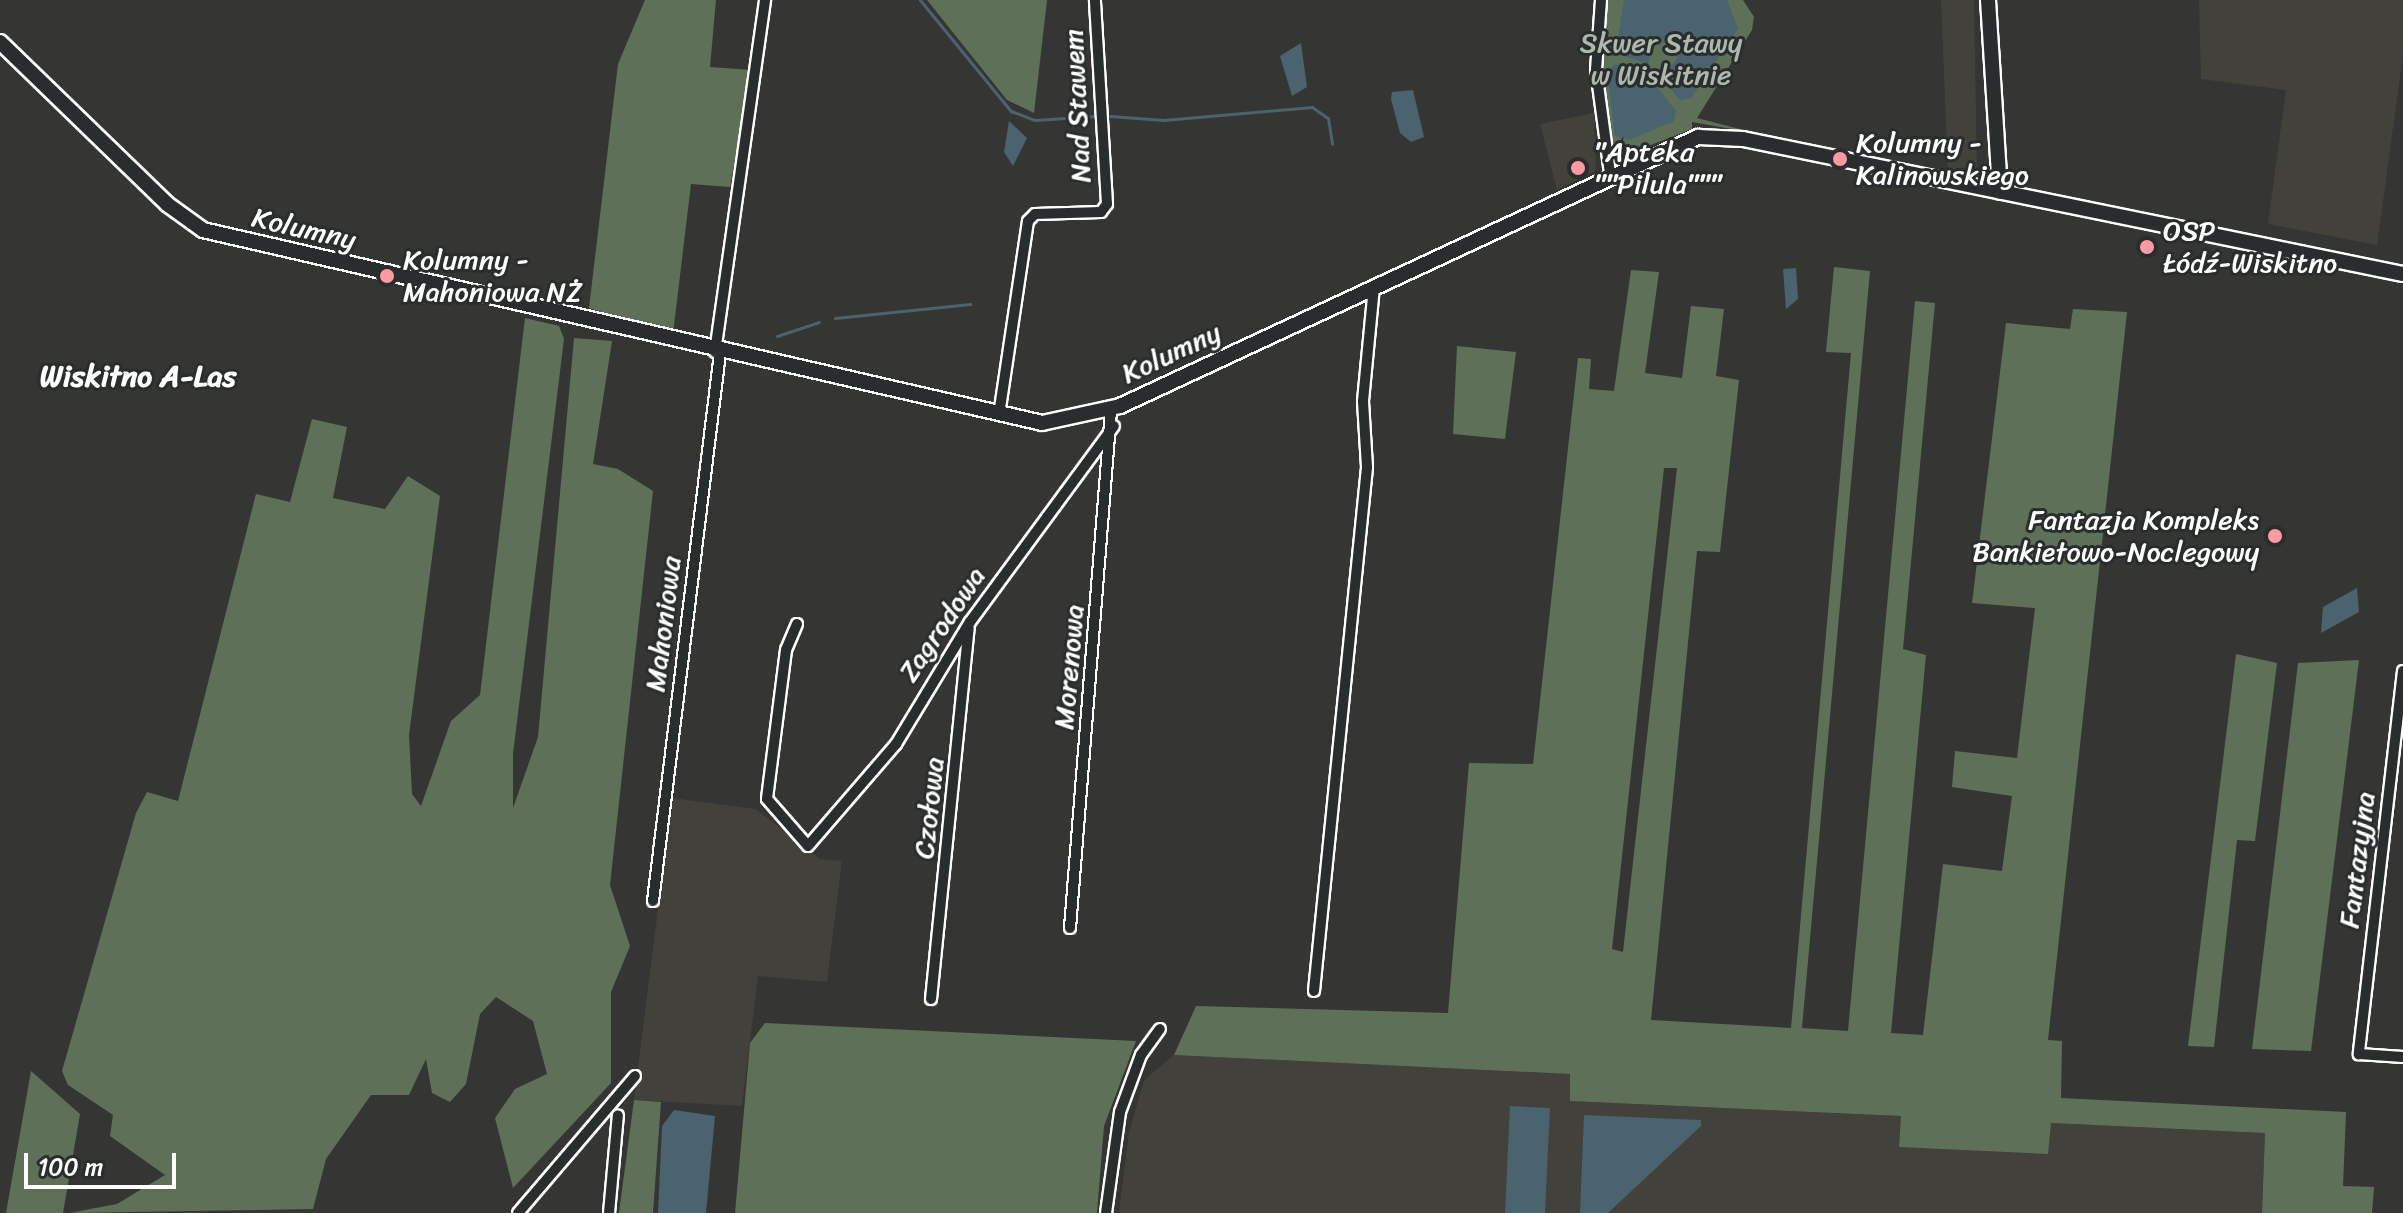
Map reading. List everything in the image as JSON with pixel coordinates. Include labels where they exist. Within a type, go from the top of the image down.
[{"type":"street","name":"Mahoniowa","points":[[653,901],[718,352],[765,0]]},
{"type":"street","name":"Nad Stawem","points":[[999,415],[1028,221],[1035,214],[1105,208],[1095,0]]},
{"type":"street","points":[[1601,0],[1596,70],[1610,174]]},
{"type":"street","points":[[1988,0],[2000,192]]},
{"type":"street","name":"Kolumny","points":[[0,42],[167,204],[203,230],[718,352],[999,415],[1049,423],[1111,410],[1690,139],[1720,137],[2403,274]]},
{"type":"street","points":[[1314,991],[1367,467],[1363,401],[1374,286]]},
{"type":"street","name":"Morenowa","points":[[1070,928],[1114,426],[1111,410]]},
{"type":"street","name":"Zagrodowa","points":[[797,624],[786,650],[767,799],[808,846],[896,744],[970,622],[1114,426]]},
{"type":"street","name":"Czołowa","points":[[931,999],[970,622]]},
{"type":"street","name":"Fantazyjna","points":[[2403,671],[2359,1054],[2403,1057]]},
{"type":"street","points":[[1106,1213],[1123,1101],[1160,1029]]},
{"type":"street","points":[[518,1213],[635,1076]]},
{"type":"street","points":[[609,1213],[618,1115]]},
{"type":"shaded area","points":[[1941,0],[1974,0],[1977,174],[1948,171]]},
{"type":"shaded area","points":[[2199,0],[2403,0],[2403,55],[2377,245],[2268,224],[2286,90],[2201,79]]},
{"type":"shaded area","points":[[1594,113],[1596,170],[1557,190],[1540,124]]},
{"type":"shaded area","points":[[672,798],[756,809],[820,859],[842,861],[827,982],[758,976],[742,1106],[634,1100]]},
{"type":"shaded area","points":[[1174,1055],[1570,1074],[1570,1101],[1901,1116],[1899,1146],[2048,1153],[2050,1123],[2265,1133],[2262,1213],[1119,1213],[1129,1132],[1144,1080]]},
{"type":"green space","points":[[645,0],[716,0],[710,67],[751,70],[730,187],[691,184],[673,334],[589,308],[618,64]]},
{"type":"green space","points":[[927,0],[1047,0],[1034,113],[1007,100]]},
{"type":"green space","name":"Skwer Stawy w Wiskitnie","points":[[1604,0],[1743,0],[1754,17],[1752,30],[1697,118],[1755,133],[1692,122],[1692,129],[1612,160],[1603,130]]},
{"type":"green space","points":[[1834,267],[1870,271],[1802,1028],[1848,1031],[1915,301],[1935,303],[1903,649],[1926,655],[1891,1033],[1923,1035],[1943,864],[2002,871],[2012,796],[1952,787],[1955,751],[2017,758],[2035,608],[1972,603],[2006,323],[2070,329],[2073,309],[2127,312],[2048,1040],[2062,1041],[2061,1098],[2346,1112],[2343,1186],[2374,1187],[2372,1213],[2262,1213],[2265,1133],[2051,1123],[2048,1154],[1899,1147],[1901,1116],[1570,1101],[1570,1074],[1174,1055],[1196,1006],[1448,1013],[1469,763],[1533,764],[1578,358],[1591,359],[1589,389],[1614,391],[1631,270],[1659,272],[1645,373],[1682,378],[1691,306],[1724,309],[1716,376],[1739,380],[1720,552],[1697,551],[1651,1020],[1791,1028],[1851,353],[1826,352]],"holes":[[[1664,468],[1677,468],[1623,952],[1612,949]]]},
{"type":"green space","points":[[525,318],[559,326],[564,339],[513,754],[513,808],[538,737],[574,338],[612,341],[593,464],[618,469],[653,491],[610,885],[630,946],[611,992],[611,1083],[513,1188],[495,1118],[515,1089],[547,1074],[533,1021],[496,997],[480,1014],[466,1084],[450,1102],[432,1093],[426,1059],[409,1095],[371,1095],[326,1159],[313,1209],[69,1213],[117,1204],[165,1175],[110,1136],[113,1115],[68,1085],[62,1071],[136,813],[147,792],[178,801],[256,494],[290,502],[312,419],[347,427],[333,498],[385,509],[408,476],[440,496],[409,735],[412,794],[421,806],[451,721],[480,695]]},
{"type":"green space","points":[[1457,346],[1516,352],[1505,439],[1453,434]]},
{"type":"green space","points":[[2236,654],[2277,663],[2255,841],[2237,840],[2214,1047],[2188,1046]]},
{"type":"green space","points":[[2359,660],[2311,1051],[2252,1049],[2298,663]]},
{"type":"green space","points":[[765,1023],[1136,1041],[1104,1126],[1097,1213],[735,1213],[750,1043]]},
{"type":"green space","points":[[31,1071],[80,1114],[63,1213],[6,1213]]},
{"type":"green space","points":[[634,1100],[661,1102],[653,1213],[619,1213]]},
{"type":"water","points":[[1624,0],[1727,0],[1738,29],[1691,98],[1680,100],[1661,78],[1678,58],[1668,41],[1655,43],[1648,64],[1624,56],[1618,37]]},
{"type":"water","points":[[1301,43],[1307,87],[1292,96],[1280,56]]},
{"type":"water","points":[[1615,64],[1649,77],[1676,111],[1674,121],[1630,140],[1615,136],[1607,73]]},
{"type":"water","points":[[1413,90],[1424,137],[1411,142],[1400,133],[1391,99],[1392,92]]},
{"type":"water","points":[[1009,121],[1027,138],[1013,166],[1004,152]]},
{"type":"water","points":[[1796,268],[1798,299],[1786,309],[1783,269]]},
{"type":"water","points":[[2357,588],[2359,612],[2321,633],[2323,607]]},
{"type":"water","points":[[1510,1106],[1550,1108],[1545,1213],[1505,1213]]},
{"type":"water","points":[[674,1110],[715,1116],[706,1213],[658,1213],[662,1126]]},
{"type":"water","points":[[1584,1115],[1701,1120],[1701,1126],[1608,1213],[1580,1213]]},
{"type":"waterway","points":[[920,0],[1011,111],[1035,120],[1096,116]]},
{"type":"waterway","points":[[1110,116],[1164,120],[1312,107],[1328,118],[1332,144]]},
{"type":"waterway","points":[[835,318],[970,304]]},
{"type":"waterway","points":[[777,336],[819,322]]},
{"type":"place","name":"Kolumny - Kalinowskiego","points":[[1840,159]]},
{"type":"place","name":"\"Apteka \"\"Pilula\"\"\"","points":[[1578,168]]},
{"type":"place","name":"OSP Łódź-Wiskitno","points":[[2147,247]]},
{"type":"place","name":"Kolumny - Mahoniowa NŻ","points":[[387,276]]},
{"type":"place","name":"Fantazja Kompleks Bankietowo-Noclegowy","points":[[2275,536]]},
{"type":"district","name":"Wiskitno A-Las","points":[[138,376]]}]
